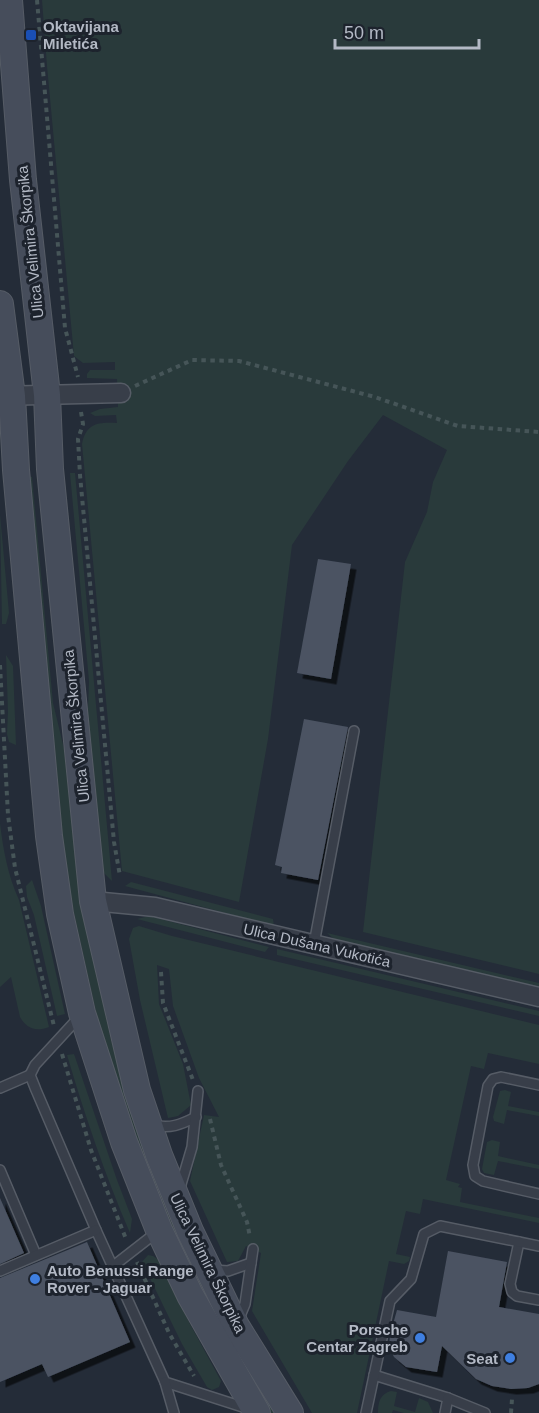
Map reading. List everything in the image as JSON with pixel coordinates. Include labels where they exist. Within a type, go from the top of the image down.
[{"type":"main road","name":"Ulica Velimira Škorpika","points":[[9,0],[23,180],[47,395],[50,469],[93,901],[137,1090],[177,1199],[236,1326],[290,1413]]},
{"type":"main road","name":"Ulica Velimira Škorpika","points":[[0,304],[6,396],[16,470],[49,836],[60,914],[82,1013],[124,1142],[159,1230],[190,1295],[257,1412]]},
{"type":"street","points":[[6,396],[121,393]]},
{"type":"street","name":"Ulica Dušana Vukotića","points":[[93,901],[155,907],[539,997]]},
{"type":"lane","points":[[314,944],[354,731]]},
{"type":"lane","points":[[0,1088],[30,1075],[35,1065],[82,1013]]},
{"type":"lane","points":[[30,1075],[112,1267],[165,1382],[174,1413]]},
{"type":"lane","points":[[539,1085],[501,1077],[493,1079],[488,1086],[473,1165],[475,1176],[483,1181],[539,1194]]},
{"type":"lane","points":[[177,1199],[192,1147],[198,1091]]},
{"type":"lane","points":[[149,1125],[176,1127],[196,1117]]},
{"type":"lane","points":[[0,1170],[36,1256]]},
{"type":"lane","points":[[366,1413],[390,1301],[411,1279],[424,1234],[440,1226],[539,1246]]},
{"type":"lane","points":[[0,1271],[96,1230]]},
{"type":"lane","points":[[112,1267],[159,1230]]},
{"type":"lane","points":[[519,1242],[510,1284],[512,1292],[518,1296],[539,1300]]},
{"type":"lane","points":[[236,1326],[245,1304],[253,1249]]},
{"type":"lane","points":[[209,1270],[228,1271],[251,1263]]},
{"type":"lane","points":[[374,1375],[448,1398],[485,1413]]},
{"type":"lane","points":[[165,1382],[257,1412]]},
{"type":"lane","points":[[445,1413],[448,1398]]},
{"type":"path","points":[[37,0],[65,328],[78,375]]},
{"type":"path","points":[[121,393],[192,360],[239,361],[375,397],[458,426],[539,432]]},
{"type":"path","points":[[83,424],[78,439],[80,466],[112,830],[120,876]]},
{"type":"path","points":[[73,466],[80,466]]},
{"type":"path","points":[[0,665],[9,815],[15,868],[58,1040],[91,1149],[126,1240]]},
{"type":"path","points":[[139,1267],[169,1333],[198,1383]]},
{"type":"path","points":[[511,1413],[512,1399]]},
{"type":"shaded area","points":[[42,0],[539,0],[539,974],[363,932],[405,562],[427,512],[433,482],[447,450],[383,415],[348,461],[292,545],[268,739],[239,902],[122,871],[82,444],[86,432],[94,425],[117,423],[116,415],[95,416],[90,413],[100,409],[118,407],[117,379],[87,378],[90,370],[115,370],[115,362],[83,363],[74,356]]},
{"type":"shaded area","points":[[70,473],[75,473],[112,881],[98,867],[87,735],[89,681]]},
{"type":"shaded area","points":[[28,476],[32,477],[53,703],[67,761],[85,919],[111,1040],[143,1142],[277,1413],[267,1413],[174,1238],[137,1147],[103,1044],[72,904],[57,806]]},
{"type":"shaded area","points":[[0,514],[9,613],[6,624],[2,624]]},
{"type":"shaded area","points":[[6,655],[13,666],[16,745],[9,742],[7,734]]},
{"type":"shaded area","points":[[0,823],[6,862],[19,900],[49,1027],[36,1029],[29,1027],[20,1017],[11,977],[0,987]]},
{"type":"shaded area","points":[[32,880],[41,906],[65,1014],[57,1016],[34,915],[27,897],[26,886]]},
{"type":"shaded area","points":[[131,882],[273,919],[274,926],[125,886]]},
{"type":"shaded area","points":[[149,916],[269,947],[265,952],[137,919]]},
{"type":"shaded area","points":[[139,926],[539,1025],[539,1064],[488,1053],[484,1069],[471,1066],[446,1180],[460,1184],[458,1187],[462,1188],[460,1202],[539,1218],[539,1223],[423,1199],[420,1214],[406,1211],[396,1254],[410,1257],[409,1261],[404,1264],[389,1261],[357,1413],[312,1413],[252,1311],[261,1253],[246,1246],[238,1261],[227,1262],[190,1181],[204,1115],[219,1117],[199,1078],[173,1006],[169,969],[157,965],[159,1004],[183,1064],[191,1105],[178,1116],[168,1118],[140,1000],[129,939],[133,928]]},
{"type":"shaded area","points":[[327,933],[539,983],[539,990],[336,941]]},
{"type":"shaded area","points":[[277,949],[539,1011],[539,1016],[277,955]]},
{"type":"shaded area","points":[[74,1054],[132,1219],[130,1233],[104,1167],[67,1055]]},
{"type":"shaded area","points":[[500,1091],[511,1092],[508,1106],[539,1112],[539,1116],[507,1110],[504,1124],[494,1121]]},
{"type":"shaded area","points":[[492,1140],[500,1142],[498,1156],[539,1165],[539,1169],[498,1161],[494,1175],[484,1173],[482,1169],[487,1142]]},
{"type":"shaded area","points":[[148,1255],[159,1260],[221,1381],[219,1387],[212,1390],[207,1387],[182,1344],[142,1262]]},
{"type":"shaded area","points":[[391,1391],[397,1392],[394,1406],[415,1412],[419,1398],[428,1402],[433,1413],[404,1413],[393,1410],[392,1413],[378,1413],[380,1399]]},
{"type":"building","points":[[318,559],[351,564],[331,679],[297,673]]},
{"type":"building","points":[[304,719],[348,727],[318,880],[281,873],[282,867],[275,865]]},
{"type":"building","points":[[0,1198],[24,1253],[0,1264]]},
{"type":"building","points":[[87,1242],[130,1342],[48,1377],[42,1364],[0,1382],[0,1278]]},
{"type":"building","points":[[448,1251],[507,1262],[499,1307],[539,1314],[539,1384],[528,1388],[511,1389],[492,1386],[476,1379],[442,1346],[437,1372],[406,1367],[394,1357],[389,1347],[397,1310],[436,1317]]},
{"type":"place","name":"Oktavijana Miletića","points":[[31,35]]},
{"type":"place","name":"Auto Benussi Range Rover - Jaguar","points":[[35,1279]]},
{"type":"place","name":"Porsche Centar Zagreb","points":[[420,1338]]},
{"type":"place","name":"Seat","points":[[510,1358]]}]
